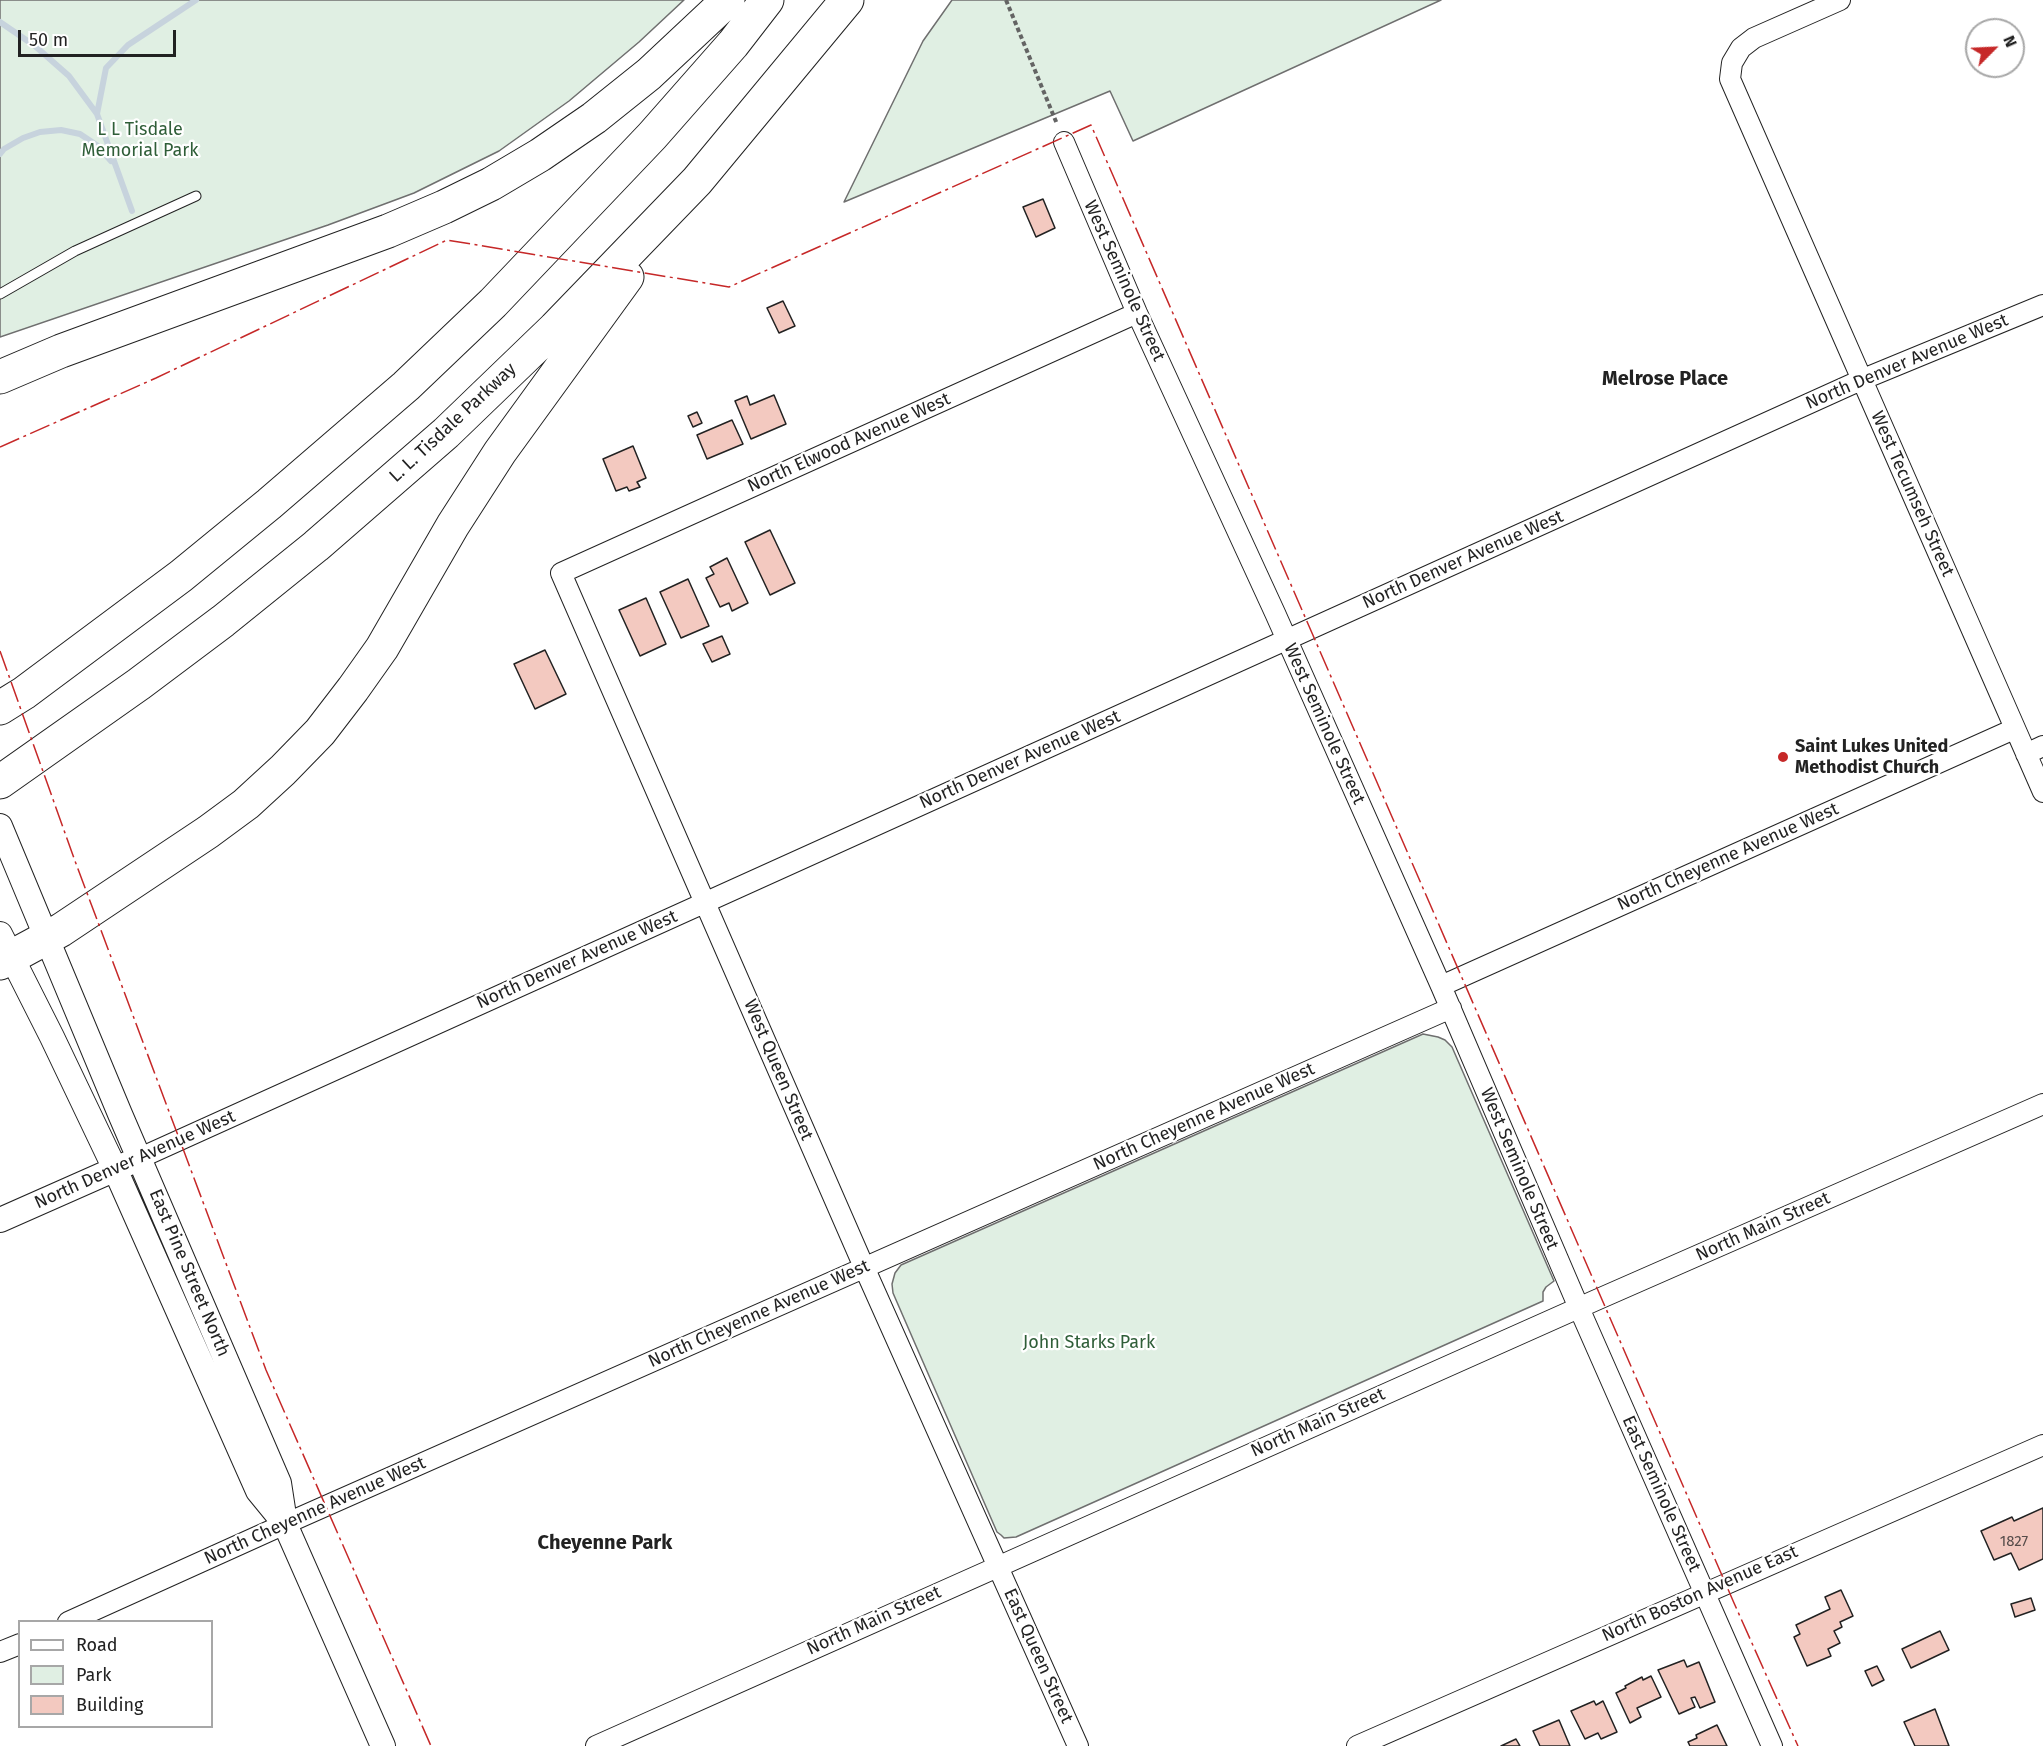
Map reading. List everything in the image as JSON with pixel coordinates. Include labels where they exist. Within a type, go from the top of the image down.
[{"type":"highway","points":[[0,378],[61,351],[388,231],[491,184],[540,155],[594,118],[649,74],[728,0]]},
{"type":"highway","points":[[12,700],[181,576],[406,386],[493,303],[652,136],[733,44],[767,0]]},
{"type":"highway","name":"L. L. Tisdale Parkway","points":[[0,782],[223,621],[446,433],[555,328],[696,181],[847,0]]},
{"type":"highway","points":[[4,951],[47,938],[145,876],[246,804],[320,732],[354,689],[382,648],[453,525],[500,452],[696,181]]},
{"type":"street","name":"West Tecumseh Street","points":[[1840,0],[1754,38],[1741,48],[1732,63],[1730,79],[2014,729],[2034,750],[2043,792]]},
{"type":"street","name":"West Seminole Street","points":[[1064,142],[1137,313],[1287,640],[1451,1008],[1579,1308]]},
{"type":"street","name":"North Denver Avenue West","points":[[0,1220],[1861,380],[2043,305]]},
{"type":"street","name":"North Elwood Avenue West","points":[[561,573],[1137,313]]},
{"type":"street","name":"West Queen Street","points":[[561,573],[864,1267],[998,1566]]},
{"type":"street","name":"North Cheyenne Avenue West","points":[[1441,986],[2014,729]]},
{"type":"street","name":"East Pine Street North","points":[[0,826],[279,1483],[285,1524]]},
{"type":"street","name":"East Pine Street North","points":[[4,951],[52,1036],[115,1169],[258,1491],[285,1524],[383,1746]]},
{"type":"street","name":"North Cheyenne Avenue West","points":[[72,1620],[1451,1008]]},
{"type":"street","name":"North Main Street","points":[[596,1746],[2043,1104]]},
{"type":"street","name":"East Seminole Street","points":[[1579,1308],[1772,1746]]},
{"type":"street","name":"North Boston Avenue East","points":[[1357,1746],[2043,1444]]},
{"type":"street","name":"East Queen Street","points":[[998,1566],[1078,1746]]},
{"type":"street","points":[[0,1652],[18,1645]]},
{"type":"lane","points":[[0,294],[75,251],[196,196]]},
{"type":"path","points":[[1006,0],[1064,142]]},
{"type":"green space","name":"L L Tisdale Memorial Park","points":[[0,0],[684,0],[639,42],[569,101],[499,151],[414,193],[328,225],[0,337]]},
{"type":"green space","points":[[952,0],[1441,0],[1133,141],[1110,91],[844,202],[923,41]]},
{"type":"green space","name":"John Starks Park","points":[[1423,1034],[1445,1040],[1452,1047],[1554,1281],[1543,1292],[1543,1301],[1016,1537],[1004,1538],[997,1532],[893,1293],[892,1284],[895,1273],[901,1265]]},
{"type":"building","points":[[1043,199],[1055,228],[1036,237],[1023,207]]},
{"type":"building","points":[[783,301],[795,326],[779,333],[767,308]]},
{"type":"building","points":[[774,395],[786,424],[751,439],[735,401],[747,396],[750,405]]},
{"type":"building","points":[[697,412],[702,423],[693,427],[688,416]]},
{"type":"building","points":[[732,420],[743,444],[707,459],[697,435]]},
{"type":"building","points":[[633,446],[646,478],[637,482],[640,487],[629,491],[627,487],[616,491],[603,459]]},
{"type":"building","points":[[770,530],[795,583],[770,595],[745,542]]},
{"type":"building","points":[[727,558],[748,603],[732,611],[729,603],[720,607],[706,578],[714,574],[710,567]]},
{"type":"building","points":[[688,579],[709,626],[681,638],[660,592]]},
{"type":"building","points":[[646,598],[666,644],[640,656],[619,610]]},
{"type":"building","points":[[722,636],[730,654],[712,662],[703,644]]},
{"type":"building","points":[[545,650],[566,694],[535,709],[514,664]]},
{"type":"building","points":[[2043,1508],[2043,1559],[2019,1570],[2011,1553],[1994,1560],[1981,1531],[2012,1517],[2014,1521]]},
{"type":"building","points":[[1841,1590],[1853,1616],[1840,1622],[1842,1627],[1834,1631],[1840,1643],[1828,1649],[1831,1656],[1807,1666],[1794,1637],[1800,1634],[1796,1625],[1830,1609],[1825,1597]]},
{"type":"building","points":[[2031,1598],[2035,1610],[2015,1617],[2011,1604]]},
{"type":"building","points":[[1940,1631],[1949,1650],[1911,1668],[1902,1649]]},
{"type":"building","points":[[1684,1660],[1687,1667],[1699,1662],[1715,1702],[1700,1708],[1695,1697],[1691,1698],[1695,1707],[1679,1714],[1658,1670]]},
{"type":"building","points":[[1877,1666],[1884,1680],[1872,1686],[1865,1671]]},
{"type":"building","points":[[1651,1676],[1661,1697],[1637,1708],[1641,1717],[1630,1723],[1616,1693],[1642,1677],[1643,1680]]},
{"type":"building","points":[[1594,1701],[1596,1705],[1603,1701],[1617,1732],[1601,1739],[1598,1733],[1585,1739],[1571,1711]]},
{"type":"building","points":[[1935,1709],[1949,1746],[1915,1746],[1904,1722]]},
{"type":"building","points":[[1559,1720],[1570,1746],[1540,1746],[1533,1731]]},
{"type":"building","points":[[1717,1725],[1727,1746],[1690,1746],[1688,1742],[1697,1738],[1696,1735]]},
{"type":"building","points":[[1516,1739],[1520,1746],[1501,1746]]},
{"type":"waterway","points":[[97,114],[106,68],[128,45],[196,0]]},
{"type":"waterway","points":[[0,22],[35,46],[69,76],[97,114],[132,211]]},
{"type":"waterway","points":[[0,154],[4,149],[23,138],[40,132],[61,130],[80,134],[98,146],[111,161]]},
{"type":"power","points":[[0,447],[156,378],[447,240],[729,287],[1091,125],[1798,1746]]},
{"type":"power","points":[[0,651],[75,861],[266,1370],[431,1746]]},
{"type":"place","name":"Saint Lukes United Methodist Church","points":[[1783,757]]},
{"type":"district","name":"Melrose Place","points":[[1665,379]]},
{"type":"district","name":"Cheyenne Park","points":[[605,1543]]}]
